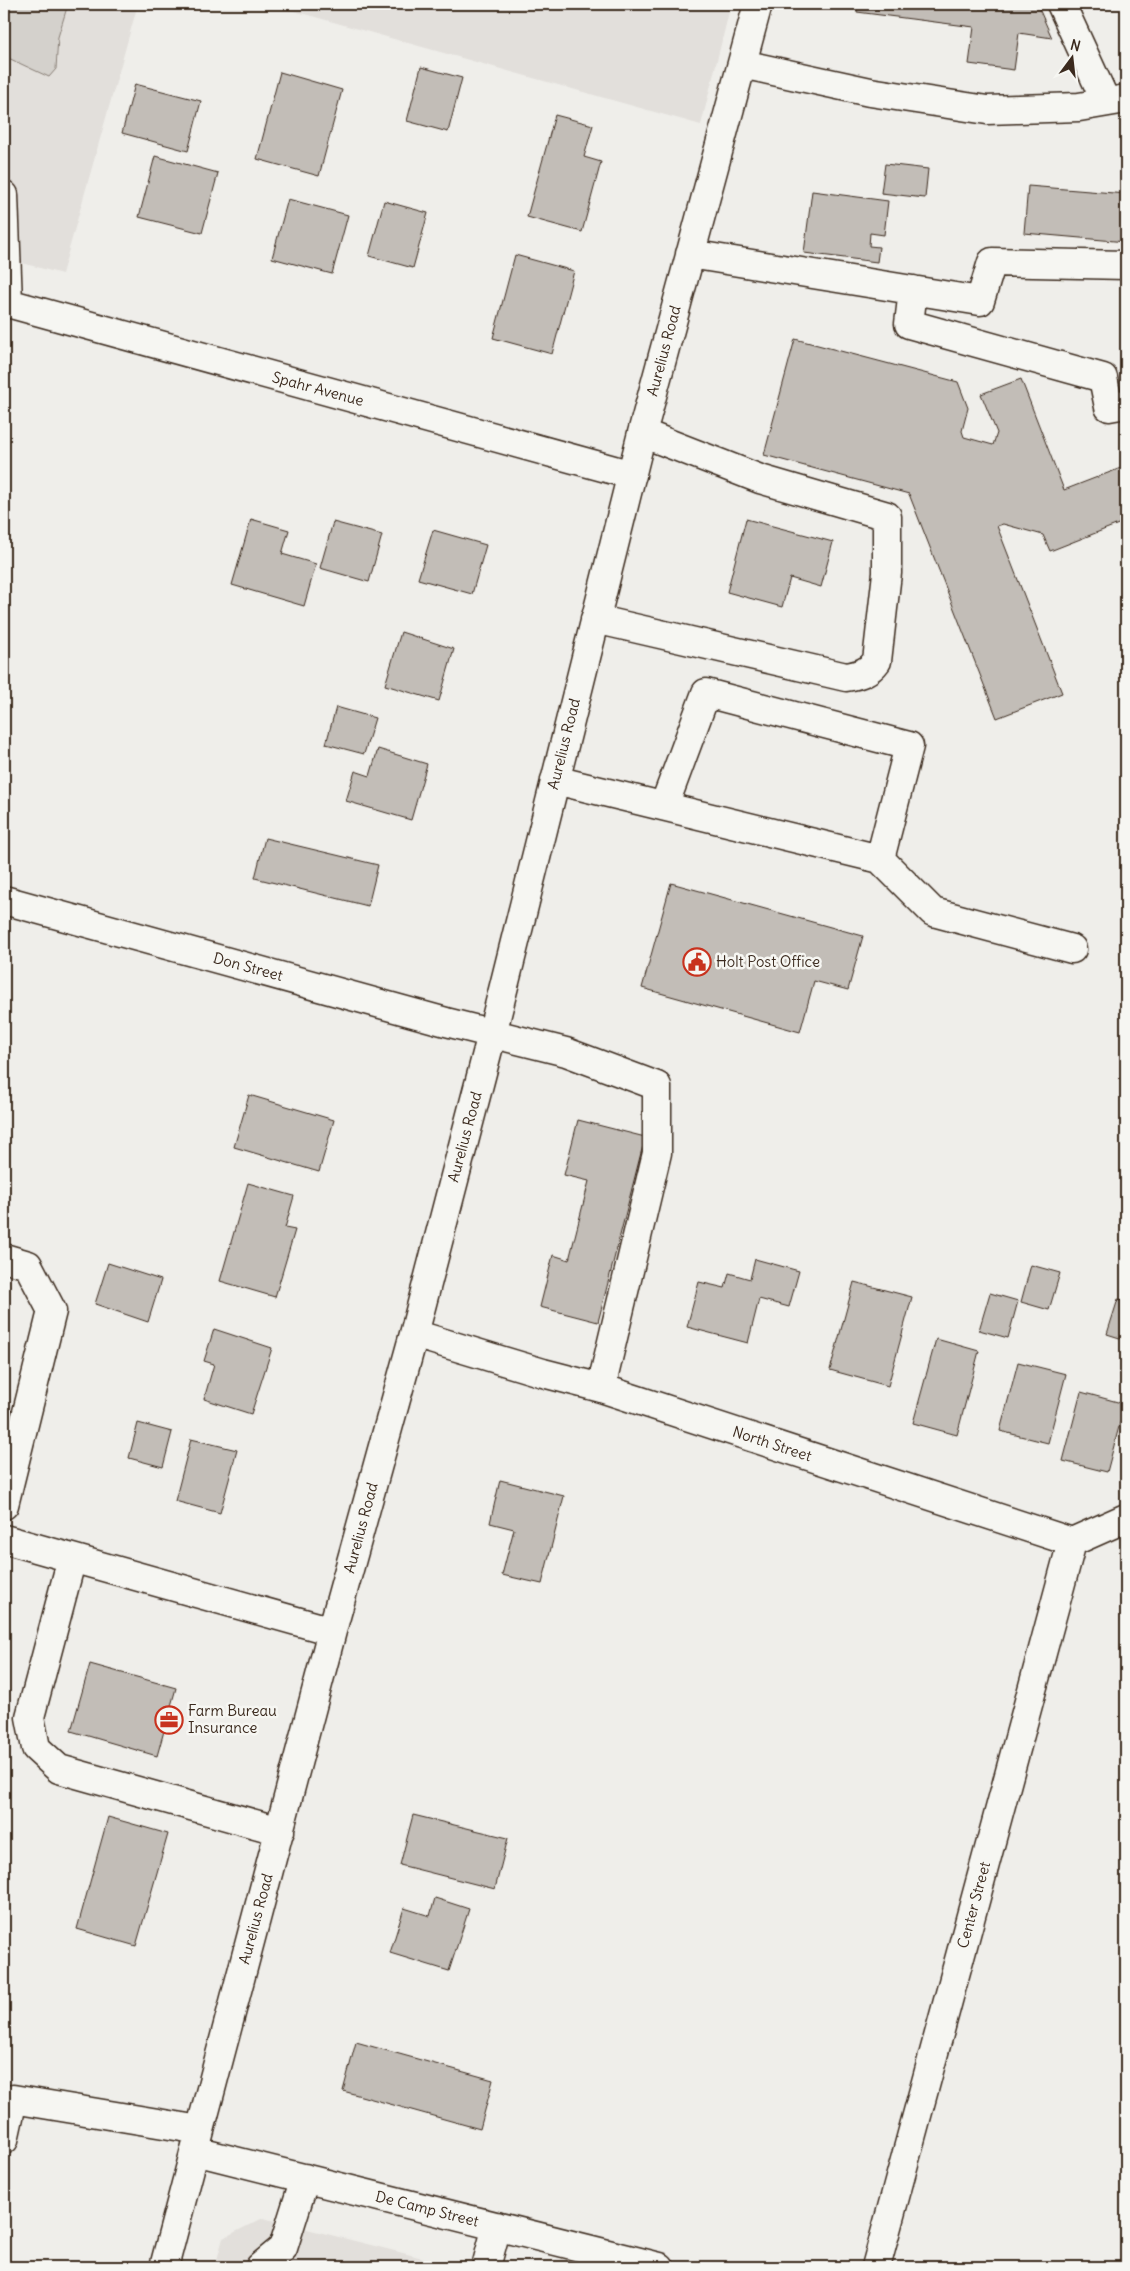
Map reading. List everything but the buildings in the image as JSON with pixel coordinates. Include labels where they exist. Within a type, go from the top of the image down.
[{"type":"street","name":"Aurelius Road","points":[[164,2267],[332,1631],[414,1334],[492,1034],[642,433],[758,4]]},
{"type":"street","points":[[742,64],[870,92],[987,110],[1079,107],[1116,100],[1061,4]]},
{"type":"street","points":[[4,195],[6,302]]},
{"type":"street","points":[[690,254],[980,301],[992,262],[1126,264]]},
{"type":"street","points":[[913,290],[909,324],[1103,378],[1109,407],[1126,404]]},
{"type":"street","name":"Spahr Avenue","points":[[6,302],[632,475]]},
{"type":"street","points":[[595,619],[846,677],[860,675],[872,668],[877,661],[887,573],[887,516],[760,479],[642,433]]},
{"type":"street","points":[[664,806],[706,693],[910,746],[880,859]]},
{"type":"street","points":[[555,780],[880,859],[933,912],[1072,949]]},
{"type":"street","name":"Don Street","points":[[4,900],[492,1034],[566,1052],[656,1086],[657,1153],[601,1388]]},
{"type":"street","points":[[4,1258],[28,1266],[52,1311],[4,1505]]},
{"type":"street","name":"North Street","points":[[414,1334],[543,1373],[601,1388],[1072,1542]]},
{"type":"street","points":[[1072,1542],[1126,1518]]},
{"type":"street","points":[[4,1539],[332,1631]]},
{"type":"street","name":"Center Street","points":[[876,2267],[1072,1542]]},
{"type":"street","points":[[72,1558],[30,1717],[36,1748],[59,1769],[280,1831]]},
{"type":"street","name":"De Camp Street","points":[[4,2140],[13,2099],[198,2140],[305,2178],[660,2267]]},
{"type":"street","points":[[260,2267],[283,2248],[305,2178]]},
{"type":"street","points":[[486,2267],[497,2226]]},
{"type":"shaded area","points":[[4,4],[138,4],[62,274],[4,258]]},
{"type":"shaded area","points":[[4,4],[68,4],[58,37],[56,69],[49,77],[4,56]]},
{"type":"shaded area","points":[[269,4],[731,4],[701,125]]},
{"type":"shaded area","points":[[263,2218],[459,2267],[215,2267],[223,2238]]},
{"type":"place","name":"Holt Post Office","points":[[697,962]]},
{"type":"place","name":"Farm Bureau Insurance","points":[[169,1720]]}]
